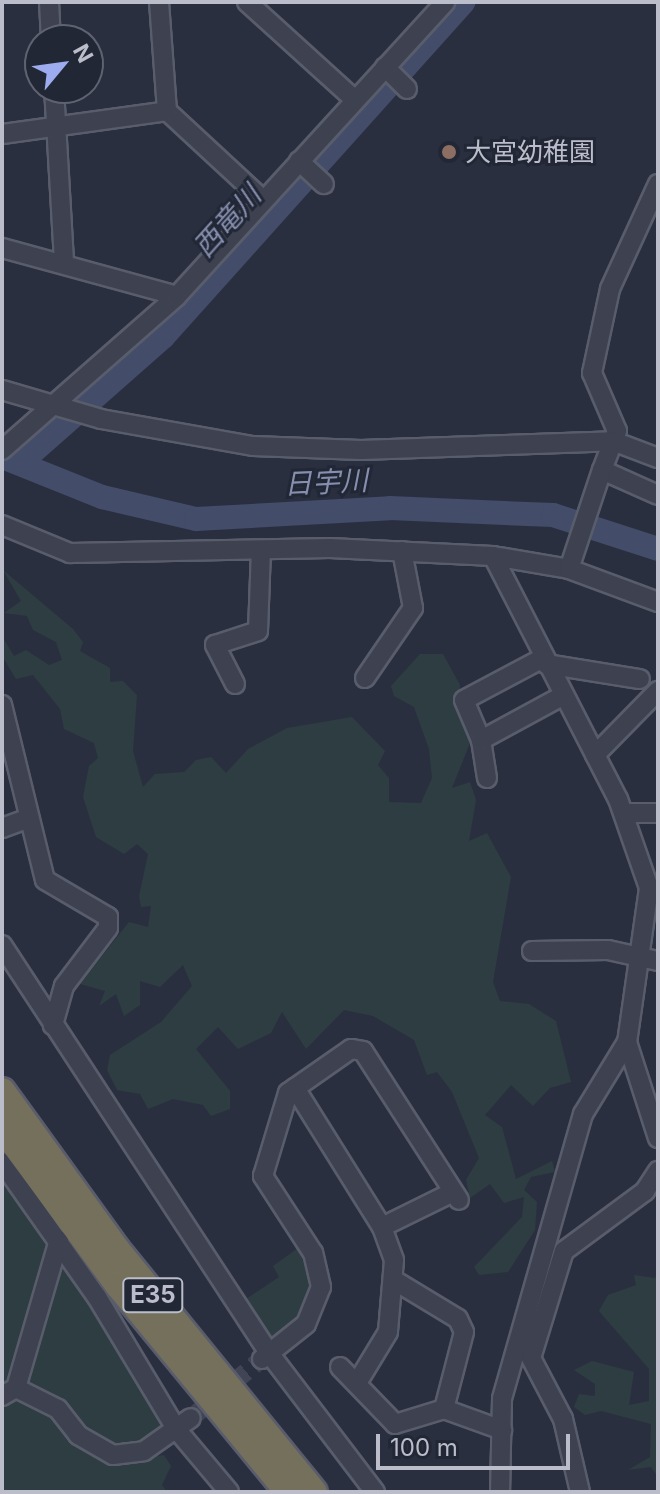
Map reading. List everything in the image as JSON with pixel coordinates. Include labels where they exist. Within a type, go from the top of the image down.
[{"type":"highway","name":"E35","points":[[2,1091],[117,1250],[314,1492]]},
{"type":"highway","name":"E35","points":[[2,1127],[129,1298],[288,1492]]},
{"type":"street","points":[[49,2],[50,24]]},
{"type":"street","points":[[159,2],[167,111],[263,200]]},
{"type":"street","points":[[247,2],[355,100]]},
{"type":"street","points":[[2,450],[61,407],[177,296],[263,200],[303,164],[355,100],[388,70],[445,2]]},
{"type":"street","points":[[388,70],[407,88]]},
{"type":"street","points":[[55,104],[64,264]]},
{"type":"street","points":[[2,134],[167,111]]},
{"type":"street","points":[[303,164],[323,182]]},
{"type":"street","points":[[569,569],[617,431],[592,373],[594,353],[610,289],[649,219],[658,184]]},
{"type":"street","points":[[2,248],[177,296]]},
{"type":"street","points":[[2,390],[97,418],[253,446],[613,441],[658,458]]},
{"type":"street","points":[[602,470],[658,495]]},
{"type":"street","points":[[2,525],[70,553],[402,551],[493,556],[569,569],[658,602]]},
{"type":"street","points":[[235,684],[215,645],[258,631],[261,550]]},
{"type":"street","points":[[365,678],[413,608],[402,551]]},
{"type":"street","points":[[493,556],[624,813],[649,888],[627,1042],[583,1114],[502,1399],[500,1492]]},
{"type":"street","points":[[487,778],[481,740],[464,700],[545,661],[640,679]]},
{"type":"street","points":[[595,755],[658,691]]},
{"type":"street","points":[[481,740],[562,696]]},
{"type":"street","points":[[2,705],[45,880],[108,917],[108,928],[64,986],[53,1025]]},
{"type":"street","points":[[624,813],[658,813]]},
{"type":"street","points":[[2,828],[29,818]]},
{"type":"street","points":[[2,945],[264,1357],[375,1492]]},
{"type":"street","points":[[532,951],[638,957],[658,961]]},
{"type":"street","points":[[627,1042],[658,1138]]},
{"type":"street","points":[[264,1357],[306,1324],[321,1287],[313,1253],[263,1176],[295,1088],[351,1049],[363,1051],[456,1196],[382,1227]]},
{"type":"street","points":[[295,1088],[382,1227],[397,1282],[388,1332],[357,1383]]},
{"type":"street","points":[[2,1162],[59,1240],[229,1492]]},
{"type":"street","points":[[580,1492],[563,1419],[531,1358],[564,1251],[645,1191],[658,1171]]},
{"type":"street","points":[[59,1240],[9,1392],[58,1409],[78,1435],[113,1455],[144,1451],[184,1424]]},
{"type":"street","points":[[397,1282],[458,1319],[464,1332],[444,1409]]},
{"type":"street","points":[[340,1367],[395,1424],[444,1409],[502,1430]]},
{"type":"shaded area","points":[[3,570],[73,629],[83,642],[80,651],[110,668],[110,682],[123,681],[137,695],[133,751],[143,787],[155,774],[184,772],[196,760],[211,757],[226,773],[248,749],[287,728],[352,717],[385,751],[378,765],[389,778],[389,802],[421,803],[432,778],[429,749],[414,707],[394,696],[391,686],[420,654],[443,654],[460,685],[459,713],[472,738],[452,788],[470,782],[476,800],[469,841],[487,833],[511,877],[493,982],[500,1001],[529,1004],[556,1021],[571,1082],[550,1088],[533,1106],[511,1085],[485,1115],[502,1127],[516,1179],[552,1161],[555,1172],[531,1177],[524,1190],[537,1202],[535,1230],[508,1272],[479,1275],[474,1267],[522,1217],[524,1197],[504,1203],[490,1184],[470,1198],[466,1180],[479,1158],[452,1092],[437,1072],[427,1075],[414,1040],[373,1016],[344,1010],[306,1049],[282,1012],[271,1033],[238,1049],[218,1027],[196,1049],[230,1091],[230,1109],[211,1116],[203,1105],[173,1099],[148,1109],[140,1094],[117,1090],[107,1070],[110,1055],[161,1022],[192,986],[183,965],[160,987],[140,981],[140,1005],[124,1016],[116,994],[99,1006],[105,991],[80,984],[129,922],[148,927],[151,906],[141,907],[139,896],[148,854],[137,844],[124,854],[96,837],[83,797],[89,766],[98,758],[94,743],[64,729],[60,709],[33,675],[16,679],[2,656],[2,636],[14,656],[26,650],[49,665],[62,660],[56,642],[33,630],[27,616],[4,613],[21,601]]},
{"type":"shaded area","points":[[2,1177],[46,1246],[14,1356],[20,1400],[120,1461],[164,1455],[171,1466],[162,1485],[167,1492],[2,1492]]},
{"type":"shaded area","points":[[298,1248],[313,1286],[300,1321],[272,1337],[246,1299],[279,1277],[273,1266]]},
{"type":"shaded area","points":[[63,1262],[169,1426],[136,1447],[115,1450],[86,1434],[57,1399],[28,1382],[48,1292]]},
{"type":"shaded area","points":[[658,1270],[658,1477],[651,1467],[628,1470],[650,1457],[651,1424],[601,1411],[585,1415],[574,1407],[579,1394],[595,1396],[595,1384],[574,1370],[592,1361],[634,1372],[629,1405],[649,1401],[649,1369],[599,1311],[608,1295],[636,1285],[634,1275],[655,1278]]},
{"type":"waterway","name":"西竜川","points":[[20,463],[163,337],[464,2]]},
{"type":"waterway","name":"日宇川","points":[[2,457],[102,497],[196,519],[390,508],[553,515],[658,549]]},
{"type":"tunnel","points":[[191,1418],[259,1361]]},
{"type":"place","name":"大宮幼稚園","points":[[449,152]]}]
